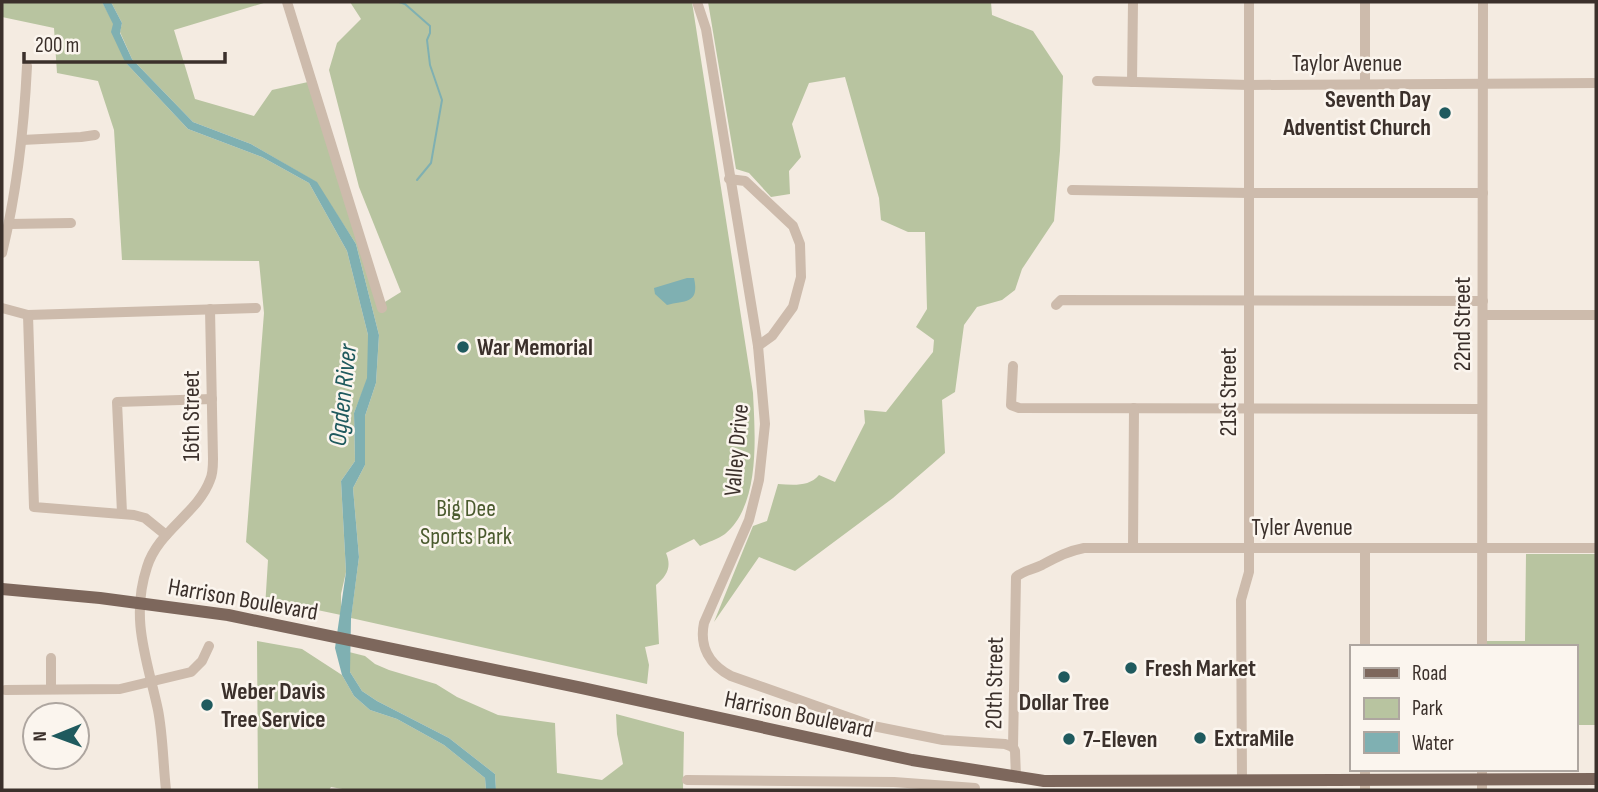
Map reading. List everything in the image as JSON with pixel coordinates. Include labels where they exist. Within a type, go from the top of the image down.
[{"type":"main road","name":"Harrison Boulevard","points":[[2,589],[228,615],[1016,784],[1044,781],[1132,786],[1365,780],[1596,779]]},
{"type":"street","points":[[287,2],[382,308]]},
{"type":"street","name":"Valley Drive","points":[[697,2],[706,29],[758,346],[765,424],[759,480],[749,520],[704,623],[703,640],[711,662],[731,676],[873,726],[943,740],[1000,743],[1013,747]]},
{"type":"street","points":[[1132,2],[1132,82]]},
{"type":"street","name":"21st Street","points":[[1245,784],[1241,600],[1249,572],[1249,2]]},
{"type":"street","points":[[1365,2],[1365,84]]},
{"type":"street","name":"22nd Street","points":[[1482,645],[1483,2]]},
{"type":"street","points":[[2,253],[22,140],[27,66]]},
{"type":"street","name":"Taylor Avenue","points":[[1097,81],[1249,85],[1596,83]]},
{"type":"street","points":[[22,140],[95,135]]},
{"type":"street","points":[[729,179],[744,181],[764,199],[793,226],[800,244],[801,277],[793,307],[772,336],[758,346]]},
{"type":"street","points":[[1072,190],[1483,193]]},
{"type":"street","points":[[9,224],[71,223]]},
{"type":"street","points":[[1056,305],[1061,300],[1483,301]]},
{"type":"street","points":[[2,308],[28,315],[256,308]]},
{"type":"street","name":"16th Street","points":[[166,790],[162,735],[141,642],[140,603],[147,566],[166,535],[204,493],[211,478],[210,309]]},
{"type":"street","points":[[28,315],[34,507],[122,513],[145,519],[166,535]]},
{"type":"street","points":[[1483,315],[1596,315]]},
{"type":"street","points":[[1013,366],[1012,404],[1019,408],[1482,410]]},
{"type":"street","points":[[122,513],[117,402],[212,399]]},
{"type":"street","points":[[1133,548],[1134,408]]},
{"type":"street","points":[[1365,548],[1365,645]]},
{"type":"street","name":"Tyler Avenue","points":[[1016,577],[1024,570],[1038,567],[1069,550],[1596,548]]},
{"type":"street","name":"20th Street","points":[[1016,577],[1013,747],[1016,784]]},
{"type":"street","points":[[5,690],[120,689],[191,672],[202,661],[209,646]]},
{"type":"street","points":[[51,658],[51,690]]},
{"type":"street","points":[[687,780],[783,786],[894,782],[975,788]]},
{"type":"green space","points":[[2,2],[102,2],[114,24],[125,62],[188,129],[262,157],[309,183],[347,251],[368,335],[368,378],[354,413],[355,461],[341,481],[346,572],[341,594],[341,615],[303,607],[265,608],[268,560],[246,542],[264,313],[259,261],[122,260],[114,130],[98,81],[57,73],[54,28],[2,17]]},
{"type":"green space","name":"Big Dee Sports Park","points":[[111,2],[267,2],[174,30],[195,99],[254,116],[272,90],[308,82],[380,305],[401,292],[359,187],[329,70],[337,43],[361,19],[350,2],[692,2],[753,393],[755,448],[750,487],[737,521],[716,539],[700,546],[694,539],[666,553],[669,563],[667,571],[656,585],[659,644],[645,647],[649,665],[647,684],[351,618],[359,557],[353,488],[365,465],[365,416],[376,383],[379,335],[356,244],[316,182],[251,144],[193,122],[132,59],[120,32],[122,23]]},
{"type":"green space","points":[[708,2],[991,2],[992,15],[1033,31],[1063,76],[1054,221],[1022,269],[1015,290],[1002,300],[977,307],[964,325],[955,392],[942,400],[945,453],[893,498],[795,571],[759,557],[714,622],[753,526],[767,521],[778,484],[806,483],[819,475],[835,482],[865,423],[864,410],[886,412],[933,352],[934,340],[916,327],[927,309],[925,232],[908,232],[881,220],[879,198],[845,77],[809,83],[792,124],[801,157],[789,171],[790,194],[771,197],[749,173],[736,169]]},
{"type":"green space","points":[[1526,554],[1596,554],[1596,725],[1577,725],[1577,645],[1487,645],[1487,641],[1525,641]]},
{"type":"green space","points":[[257,641],[302,649],[342,675],[354,696],[370,710],[397,719],[444,745],[485,778],[486,790],[348,790],[331,787],[329,790],[258,790]]},
{"type":"green space","points":[[349,652],[365,656],[389,670],[436,684],[457,697],[498,715],[555,723],[557,773],[602,780],[623,764],[616,714],[684,732],[683,790],[496,790],[495,774],[449,738],[362,691],[350,672]]},
{"type":"water","name":"Ogden River","points":[[102,2],[111,2],[122,23],[120,33],[132,59],[193,122],[251,144],[317,182],[356,244],[379,335],[376,383],[365,416],[365,465],[353,488],[359,557],[351,619],[350,672],[362,691],[449,738],[495,774],[496,790],[486,790],[485,778],[444,745],[397,719],[370,710],[354,696],[342,675],[335,648],[346,572],[341,481],[355,461],[354,413],[367,378],[368,335],[347,251],[309,183],[262,157],[188,129],[125,62],[111,32],[113,24]]},
{"type":"water","points":[[694,278],[695,287],[695,293],[689,300],[667,305],[655,294],[654,288]]},
{"type":"waterway","points":[[399,2],[430,26],[427,40],[430,65],[442,100],[431,163],[417,180]]},
{"type":"place","name":"Seventh Day Adventist Church","points":[[1445,113]]},
{"type":"place","name":"War Memorial","points":[[463,347]]},
{"type":"place","name":"Fresh Market","points":[[1131,668]]},
{"type":"place","name":"Dollar Tree","points":[[1064,677]]},
{"type":"place","name":"Weber Davis Tree Service","points":[[207,705]]},
{"type":"place","name":"ExtraMile","points":[[1200,738]]},
{"type":"place","name":"7-Eleven","points":[[1069,739]]}]
